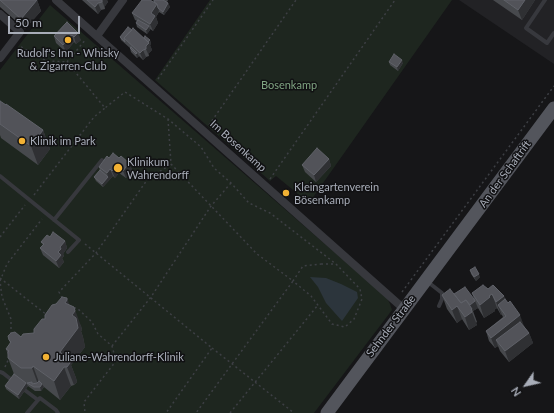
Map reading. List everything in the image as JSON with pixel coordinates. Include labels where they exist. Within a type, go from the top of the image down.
[{"type":"main road","name":"An der Schaftrift","points":[[456,240],[554,108]]},
{"type":"main road","name":"Sehnder Straße","points":[[326,413],[401,306],[426,280],[456,240]]},
{"type":"street","name":"Im Bosenkamp","points":[[56,0],[401,306]]},
{"type":"street","points":[[97,36],[123,0]]},
{"type":"street","points":[[0,14],[20,32],[0,58]]},
{"type":"lane","points":[[545,0],[526,28],[547,43],[554,33]]},
{"type":"lane","points":[[54,220],[102,160]]},
{"type":"lane","points":[[0,176],[79,240],[68,252]]},
{"type":"lane","points":[[426,280],[442,293],[442,299],[439,306]]},
{"type":"lane","points":[[1,372],[15,382]]},
{"type":"lane","points":[[20,386],[38,400],[40,398],[58,413]]},
{"type":"lane","points":[[27,413],[38,400]]},
{"type":"path","points":[[156,81],[213,0]]},
{"type":"path","points":[[208,126],[296,0]]},
{"type":"path","points":[[269,180],[395,0]]},
{"type":"path","points":[[67,62],[87,37],[97,36]]},
{"type":"path","points":[[12,42],[47,61],[67,62],[105,108]]},
{"type":"path","points":[[401,306],[410,280],[554,86]]},
{"type":"path","points":[[0,237],[94,117],[125,92],[168,119],[201,148],[214,168],[231,183],[249,203],[270,213],[336,264],[360,289],[362,299],[354,319],[345,327],[332,324],[311,296],[293,280],[257,254],[171,164],[168,119]]},
{"type":"path","points":[[63,299],[59,292],[96,253],[147,180],[171,164]]},
{"type":"path","points":[[112,346],[151,297],[211,206],[231,183]]},
{"type":"path","points":[[11,334],[11,319],[2,297],[0,278],[7,264],[46,213]]},
{"type":"path","points":[[79,240],[294,413]]},
{"type":"path","points":[[196,413],[304,266],[336,264]]},
{"type":"path","points":[[0,278],[48,315]]},
{"type":"path","points":[[230,413],[318,305]]},
{"type":"path","points":[[72,307],[77,308],[92,322],[98,334],[112,346],[116,361],[84,402],[85,413]]},
{"type":"path","points":[[166,413],[212,348]]},
{"type":"path","points":[[1,372],[10,354]]},
{"type":"shaded area","points":[[459,0],[554,0],[554,64]]},
{"type":"shaded area","points":[[310,277],[326,278],[357,292],[358,298],[342,321],[326,303],[318,287]]},
{"type":"green space","name":"Bosenkamp","points":[[210,0],[452,0],[309,203],[276,176],[270,181],[155,80]]},
{"type":"green space","name":"Klinikum Wahrendorff","points":[[50,5],[387,298],[392,310],[314,413],[0,413],[0,70]]},
{"type":"building","points":[[0,0],[37,0],[21,19]]},
{"type":"building","points":[[87,0],[102,0],[102,2],[98,3],[95,7]]},
{"type":"building","points":[[142,0],[150,0],[157,4],[151,13],[155,16],[150,24],[132,13]]},
{"type":"building","points":[[155,0],[163,0],[168,3],[163,12],[154,2]]},
{"type":"building","points":[[504,0],[525,0],[518,10]]},
{"type":"building","points":[[138,20],[149,26],[146,30],[136,23]]},
{"type":"building","points":[[67,22],[78,33],[74,37],[72,35],[63,45],[54,36]]},
{"type":"building","points":[[128,27],[132,30],[124,38],[125,42],[120,37]]},
{"type":"building","points":[[133,28],[149,43],[146,46],[146,49],[140,53],[124,38]]},
{"type":"building","points":[[145,36],[150,40],[148,42],[144,38]]},
{"type":"building","points":[[131,47],[137,53],[136,54],[130,48]]},
{"type":"building","points":[[394,54],[402,60],[397,67],[389,62]]},
{"type":"building","points":[[0,101],[43,130],[31,146],[0,124]]},
{"type":"building","points":[[317,148],[329,159],[314,175],[302,165]]},
{"type":"building","points":[[113,153],[119,158],[121,156],[129,163],[123,171],[117,166],[112,171],[110,169],[107,173],[99,167],[107,156],[109,158]]},
{"type":"building","points":[[100,170],[108,177],[102,184],[94,177]]},
{"type":"building","points":[[53,232],[65,241],[58,252],[61,255],[56,261],[40,248],[44,244],[41,242],[47,235],[50,237]]},
{"type":"building","points":[[475,267],[479,274],[474,277],[470,270]]},
{"type":"building","points":[[483,285],[488,289],[493,285],[504,296],[496,302],[492,294],[480,305],[472,293]]},
{"type":"building","points":[[465,287],[475,301],[470,305],[466,300],[461,303],[454,294]]},
{"type":"building","points":[[450,289],[461,303],[466,300],[472,309],[472,312],[465,317],[457,306],[452,310],[442,295]]},
{"type":"building","points":[[62,297],[67,298],[65,303],[74,307],[75,311],[72,315],[76,318],[78,328],[60,352],[69,360],[70,363],[67,367],[64,367],[54,381],[33,366],[32,368],[21,368],[8,358],[9,351],[6,349],[11,342],[8,336],[11,333],[15,332],[21,337],[23,334],[34,333],[34,329],[42,319],[45,319],[45,315],[52,305],[56,304]]},
{"type":"building","points":[[505,299],[508,303],[510,301],[520,315],[491,338],[486,331],[506,316],[498,305]]},
{"type":"building","points":[[520,322],[529,333],[505,351],[496,340]]},
{"type":"building","points":[[14,374],[26,383],[18,395],[5,386]]},
{"type":"building","points":[[39,381],[42,384],[40,387],[34,387],[27,383],[32,382],[32,384]]},
{"type":"place","name":"Rudolf's Inn - Whisky & Zigarren-Club","points":[[68,40]]},
{"type":"place","name":"Klinik im Park","points":[[22,141]]},
{"type":"place","name":"Klinikum Wahrendorff","points":[[118,168]]},
{"type":"place","name":"Kleingartenverein Bösenkamp","points":[[286,193]]},
{"type":"place","name":"Juliane-Wahrendorff-Klinik","points":[[46,357]]}]
